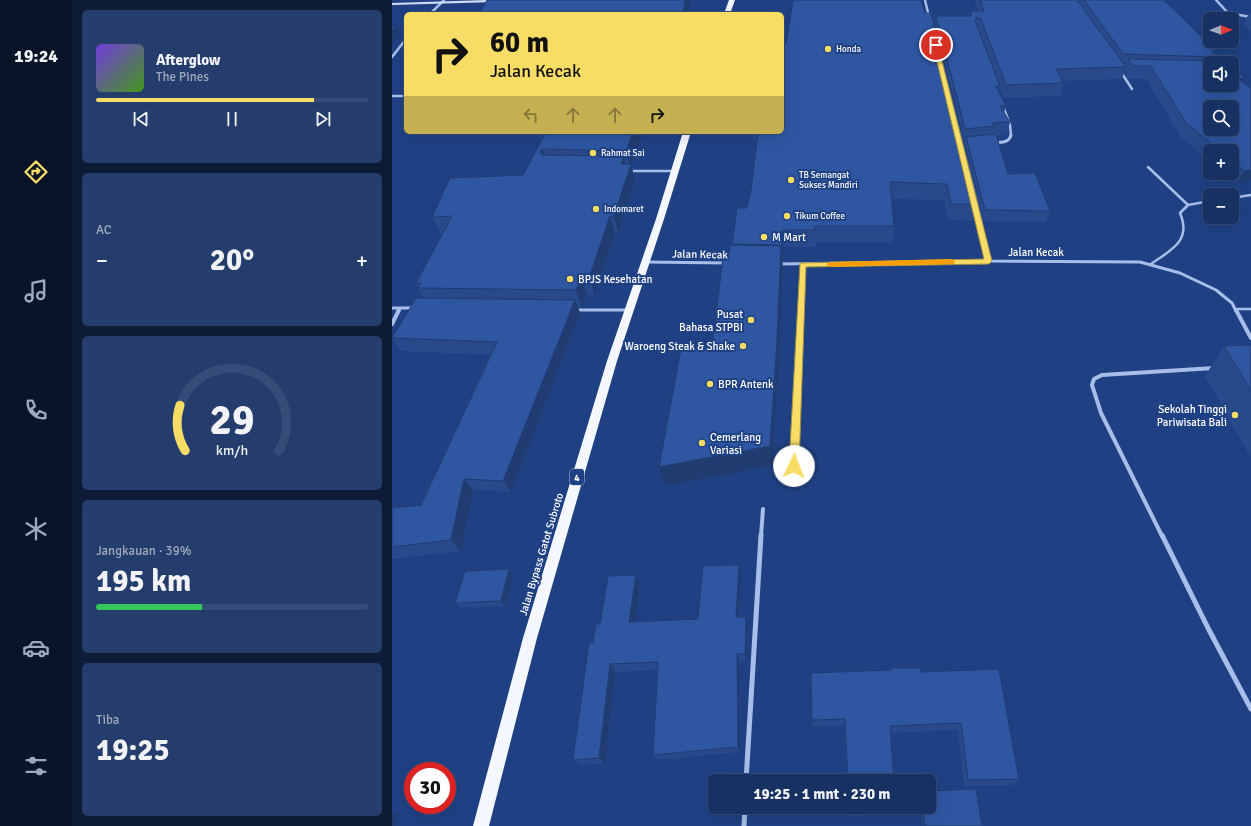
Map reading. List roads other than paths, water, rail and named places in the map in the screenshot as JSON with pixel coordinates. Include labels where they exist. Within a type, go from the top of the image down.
[{"type":"highway","points":[[728,12],[732,0]]},
{"type":"highway","name":"Jalan Bypass Gatot Subroto","points":[[481,826],[530,638],[612,361],[646,262],[686,134]]},
{"type":"main road","points":[[392,4],[440,4],[505,1]]},
{"type":"street","points":[[432,12],[444,0]]},
{"type":"street","points":[[925,0],[930,22]]},
{"type":"street","points":[[1216,0],[1228,13],[1251,17]]},
{"type":"street","points":[[392,57],[404,41]]},
{"type":"street","points":[[1127,69],[1119,69],[1132,89]]},
{"type":"street","points":[[392,96],[404,96]]},
{"type":"street","points":[[994,143],[1007,142],[1011,138],[1012,132],[1003,105]]},
{"type":"street","points":[[975,207],[989,261]]},
{"type":"street","name":"Jalan Kecak","points":[[771,264],[803,265],[989,261],[1140,262],[1180,273],[1216,290],[1232,303],[1251,338]]},
{"type":"street","name":"Jalan Kecak","points":[[646,262],[732,263]]},
{"type":"street","points":[[794,466],[803,265]]},
{"type":"street","points":[[392,308],[423,308]]},
{"type":"street","points":[[392,324],[400,308]]},
{"type":"street","points":[[565,310],[629,310]]},
{"type":"street","points":[[1220,368],[1102,375],[1094,379],[1092,385],[1101,412],[1198,607],[1251,709]]},
{"type":"street","points":[[746,774],[763,509]]},
{"type":"street","points":[[744,826],[745,814]]},
{"type":"lane","points":[[1148,167],[1188,205]]},
{"type":"lane","points":[[627,170],[675,171]]},
{"type":"lane","points":[[1239,197],[1251,195]]},
{"type":"lane","points":[[1151,264],[1176,245],[1185,231],[1180,213],[1188,205],[1203,202]]},
{"type":"lane","points":[[1236,309],[1251,309]]},
{"type":"place","name":"Honda","points":[[828,49]]},
{"type":"place","name":"Rahmat Sai","points":[[593,153]]},
{"type":"place","name":"TB Semangat Sukses Mandiri","points":[[791,180]]},
{"type":"place","name":"Indomaret","points":[[596,209]]},
{"type":"place","name":"Tikum Coffee","points":[[787,216]]},
{"type":"place","name":"M Mart","points":[[764,237]]},
{"type":"place","name":"BPJS Kesehatan","points":[[570,279]]},
{"type":"place","name":"Pusat Bahasa STPBI","points":[[751,320]]},
{"type":"place","name":"Waroeng Steak & Shake","points":[[743,346]]},
{"type":"place","name":"BPR Antenk","points":[[710,384]]},
{"type":"place","name":"Sekolah Tinggi Pariwisata Bali","points":[[1235,415]]},
{"type":"place","name":"Cemerlang Variasi","points":[[702,443]]}]
